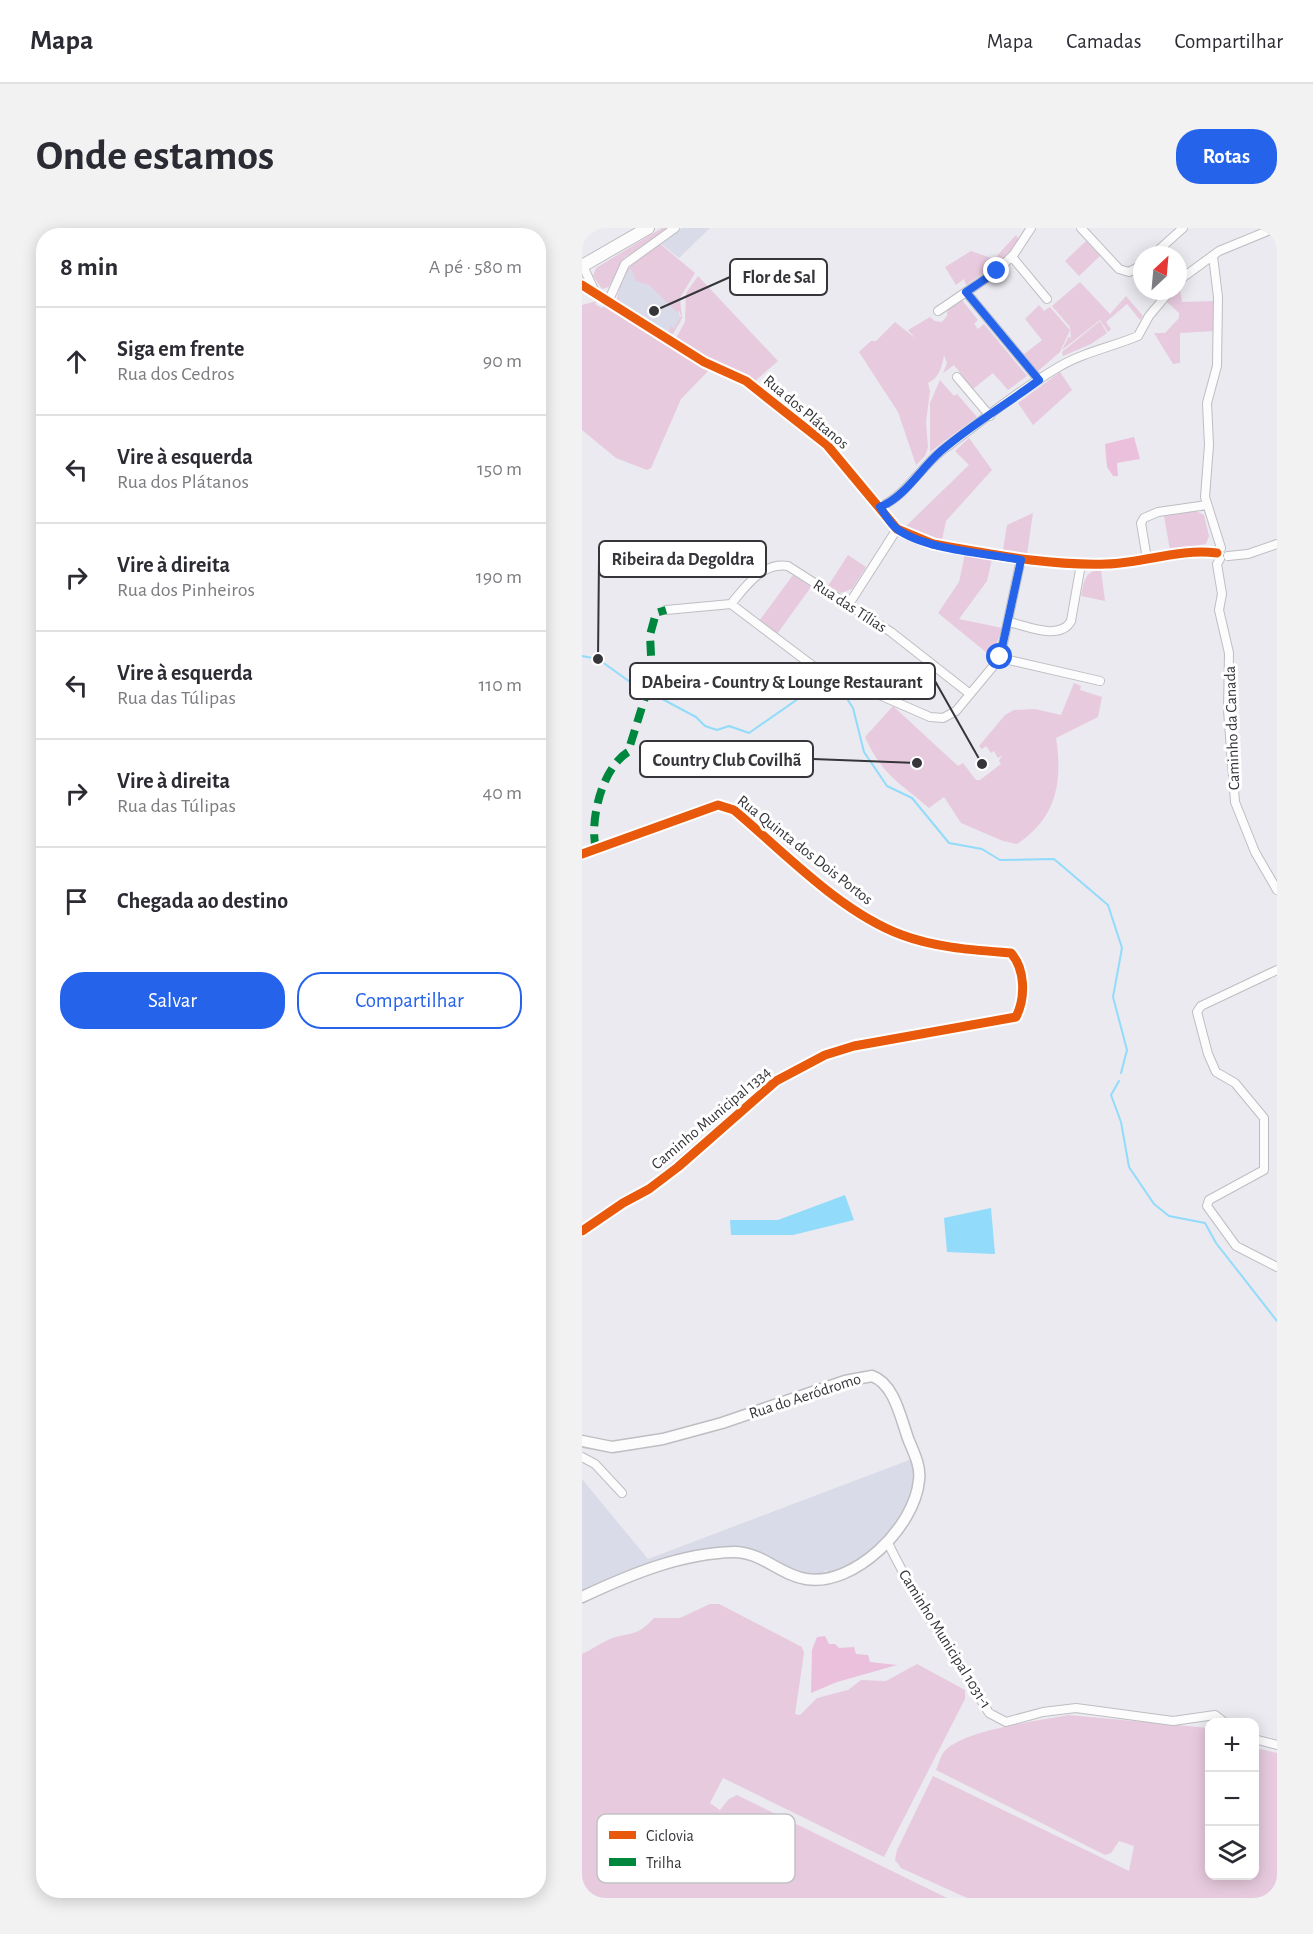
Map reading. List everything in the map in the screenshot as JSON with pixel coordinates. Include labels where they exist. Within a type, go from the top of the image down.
[{"type":"main road","points":[[583,265],[648,228]]},
{"type":"main road","name":"Rua do Aeródromo","points":[[582,1441],[612,1447],[663,1439],[722,1423],[845,1381],[872,1376],[887,1386],[920,1470],[917,1496],[887,1541],[862,1564],[843,1575],[827,1580],[805,1579],[756,1556],[735,1552],[666,1564],[582,1597]]},
{"type":"street","points":[[608,302],[625,264],[675,228]]},
{"type":"street","points":[[938,311],[997,271],[1012,257],[1031,228]]},
{"type":"street","points":[[1081,228],[1119,269],[1129,272],[1133,270]]},
{"type":"street","points":[[1163,246],[1183,228]]},
{"type":"street","points":[[1187,275],[1213,256],[1275,228]]},
{"type":"street","name":"Caminho da Canada","points":[[1213,256],[1218,297],[1217,366],[1207,403],[1207,505],[1221,554],[1217,564],[1222,594],[1219,610],[1229,653],[1228,710],[1235,802],[1255,852],[1277,890]]},
{"type":"street","points":[[1012,257],[1047,299]]},
{"type":"street","points":[[583,265],[595,292]]},
{"type":"street","name":"Rua dos Plátanos","points":[[582,285],[704,362],[746,381],[827,445],[897,529],[933,544],[1021,560],[1081,564],[1147,559],[1197,551],[1248,554],[1277,544]]},
{"type":"street","points":[[966,292],[1039,380]]},
{"type":"street","points":[[880,507],[904,491],[941,451],[1039,380],[1069,362],[1138,336],[1149,316],[1162,300]]},
{"type":"street","points":[[957,377],[990,416]]},
{"type":"street","points":[[1147,559],[1141,523],[1144,518],[1158,512],[1207,505]]},
{"type":"street","points":[[849,604],[897,529]]},
{"type":"street","points":[[666,610],[731,604],[813,666],[930,717],[948,717],[1000,657],[1021,560]]},
{"type":"street","name":"Rua das Tílias","points":[[731,604],[765,567],[775,564],[788,566],[913,648],[970,694]]},
{"type":"street","points":[[1009,622],[1058,632],[1066,628],[1071,621],[1081,564]]},
{"type":"street","points":[[1000,657],[1100,681]]},
{"type":"street","name":"Rua Quinta dos Dois Portos","points":[[582,854],[718,805],[725,806],[734,810],[853,909],[880,925],[929,943],[1013,954]]},
{"type":"street","name":"Caminho Municipal 1334","points":[[582,1231],[623,1203],[649,1189],[678,1167],[776,1082],[817,1059],[854,1046],[1016,1017],[1022,998],[1023,984],[1013,954]]},
{"type":"street","points":[[1277,970],[1201,1006],[1197,1012],[1208,1054],[1216,1071],[1235,1083],[1263,1116],[1266,1127],[1264,1170],[1209,1200],[1207,1206],[1236,1246],[1277,1267]]},
{"type":"street","points":[[582,1457],[595,1464],[622,1493]]},
{"type":"street","name":"Caminho Municipal 1031-1","points":[[887,1541],[911,1588],[989,1713],[997,1719],[1006,1722],[1043,1712],[1076,1708],[1173,1721],[1215,1715],[1219,1718]]},
{"type":"street","points":[[1259,1741],[1277,1745]]},
{"type":"shaded area","points":[[662,228],[670,228],[624,258],[609,287],[602,289],[593,276],[596,268]]},
{"type":"shaded area","points":[[682,228],[710,228],[679,258],[660,243]]},
{"type":"shaded area","points":[[1016,235],[1019,240],[1002,261],[966,285],[964,279],[956,285],[945,267],[971,251],[994,259]]},
{"type":"shaded area","points":[[1086,241],[1100,256],[1079,276],[1065,261]]},
{"type":"shaded area","points":[[659,243],[695,273],[680,298],[682,318],[671,337],[645,322],[667,333],[671,326],[674,328],[681,316],[679,311],[677,312],[649,285],[636,281],[631,269],[623,280],[630,268]]},
{"type":"shaded area","points":[[631,264],[678,310],[681,321],[671,337],[616,303],[622,277]]},
{"type":"shaded area","points":[[698,276],[778,361],[753,383],[741,374],[706,359],[676,338],[685,322],[686,293]]},
{"type":"shaded area","points":[[1080,282],[1110,314],[1126,296],[1143,316],[1140,320],[1127,304],[1106,322],[1111,329],[1108,332],[1100,320],[1062,350],[1069,336],[1071,339],[1070,327],[1052,306]]},
{"type":"shaded area","points":[[961,299],[978,320],[974,324],[978,329],[984,324],[1027,376],[1008,390],[993,373],[973,389],[954,365],[943,373],[947,363],[944,355],[939,372],[928,383],[930,391],[926,422],[928,447],[925,456],[916,465],[898,412],[859,352],[871,341],[876,341],[895,322],[915,338],[908,330],[930,317],[942,322],[947,316],[948,307]]},
{"type":"shaded area","points":[[1168,300],[1215,301],[1215,331],[1180,333],[1180,363],[1173,364],[1154,333],[1165,333],[1179,318],[1179,313],[1167,302]]},
{"type":"shaded area","points":[[597,301],[595,304],[602,308],[604,305],[711,368],[681,399],[651,468],[647,470],[616,458],[582,430],[582,305]]},
{"type":"shaded area","points":[[1039,305],[1044,311],[1050,307],[1070,330],[1060,352],[1037,372],[1023,355],[1042,340],[1025,319]]},
{"type":"shaded area","points":[[1100,321],[1107,333],[1091,344],[1063,356],[1062,352]]},
{"type":"shaded area","points":[[1060,372],[1072,390],[1033,425],[1018,403]]},
{"type":"shaded area","points":[[940,380],[954,396],[957,394],[977,417],[930,452],[930,403]]},
{"type":"shaded area","points":[[1134,437],[1140,459],[1117,463],[1118,476],[1113,476],[1107,467],[1105,444]]},
{"type":"shaded area","points":[[969,438],[992,470],[946,521],[942,540],[906,526],[969,465],[955,451]]},
{"type":"shaded area","points":[[1196,511],[1204,515],[1209,536],[1206,544],[1170,550],[1164,516]]},
{"type":"shaded area","points":[[1033,513],[1027,554],[1003,550],[1007,525]]},
{"type":"shaded area","points":[[965,554],[992,559],[987,581],[959,619],[1002,628],[992,657],[938,613],[959,582]]},
{"type":"shaded area","points":[[848,555],[866,567],[852,589],[841,593],[828,586]]},
{"type":"shaded area","points":[[1101,570],[1105,601],[1081,596],[1088,575]]},
{"type":"shaded area","points":[[793,575],[811,587],[777,634],[759,621]]},
{"type":"shaded area","points":[[1074,683],[1081,686],[1080,690],[1102,697],[1098,717],[1056,738],[1058,770],[1054,798],[1041,823],[1017,844],[1003,841],[961,823],[944,797],[929,808],[885,769],[865,737],[893,706],[958,766],[963,763],[976,780],[980,780],[1001,764],[999,761],[1002,755],[998,758],[994,751],[991,753],[986,746],[982,749],[979,746],[1005,715],[1014,710],[1035,709],[1061,715]]},
{"type":"shaded area","points":[[912,1459],[915,1482],[909,1501],[895,1525],[871,1550],[839,1572],[828,1573],[826,1570],[821,1574],[803,1574],[762,1553],[733,1547],[582,1593],[582,1479],[648,1559]]},
{"type":"shaded area","points":[[710,1604],[719,1604],[802,1647],[804,1653],[795,1714],[800,1715],[817,1698],[848,1690],[861,1680],[886,1681],[917,1664],[965,1690],[965,1699],[884,1857],[723,1778],[710,1803],[720,1810],[729,1799],[737,1795],[776,1814],[597,1814],[597,1883],[795,1883],[795,1823],[947,1898],[582,1898],[582,1654],[615,1637],[636,1632],[654,1618],[680,1618]]},
{"type":"shaded area","points":[[825,1636],[829,1644],[835,1644],[839,1648],[854,1647],[856,1654],[868,1655],[870,1662],[897,1665],[837,1682],[811,1693],[812,1650],[817,1637]]},
{"type":"shaded area","points":[[1068,1715],[1205,1728],[1205,1880],[1259,1880],[1259,1749],[1277,1753],[1277,1898],[967,1898],[901,1868],[895,1860],[897,1850],[933,1776],[1129,1871],[1134,1846],[1119,1841],[1111,1853],[1105,1855],[936,1770],[943,1753],[952,1745],[982,1732]]},
{"type":"water","points":[[845,1195],[854,1220],[793,1235],[731,1235],[730,1220],[778,1220]]},
{"type":"water","points":[[991,1208],[995,1254],[947,1252],[944,1218]]},
{"type":"waterway","points":[[582,656],[598,659],[644,692]]},
{"type":"waterway","points":[[651,693],[696,717],[705,726],[717,730],[729,726],[749,733],[805,694],[842,691],[853,708],[864,752],[887,786],[912,798],[949,843],[982,849],[1000,860],[1054,859],[1108,905],[1122,948],[1113,997],[1127,1050],[1121,1073]]},
{"type":"waterway","points":[[1119,1081],[1111,1095],[1121,1122],[1129,1167],[1154,1204],[1169,1216],[1205,1223],[1216,1243],[1277,1321]]},
{"type":"marked path","points":[[596,849],[594,824],[600,796],[611,770],[628,752],[652,675],[650,635],[656,613],[666,610]]},
{"type":"cycle path","points":[[582,285],[704,362],[746,381],[827,445],[897,529],[933,544],[1063,563],[1107,564],[1189,552],[1217,553]]},
{"type":"cycle path","points":[[582,854],[718,805],[734,810],[813,880],[879,925],[929,943],[1011,953],[1019,967],[1023,992],[1016,1017],[854,1046],[825,1055],[776,1081],[678,1167],[649,1189],[623,1203],[582,1231]]},
{"type":"place","name":"Flor de Sal","points":[[654,311]]},
{"type":"place","name":"Ribeira da Degoldra","points":[[598,659]]},
{"type":"place","name":"Country Club Covilhã","points":[[917,763]]},
{"type":"place","name":"DAbeira - Country & Lounge Restaurant","points":[[982,764]]},
{"type":"route","points":[[997,271],[966,292],[1039,380],[941,451],[904,491],[880,507],[897,529],[914,537],[933,544],[1021,560],[1000,657]]}]
